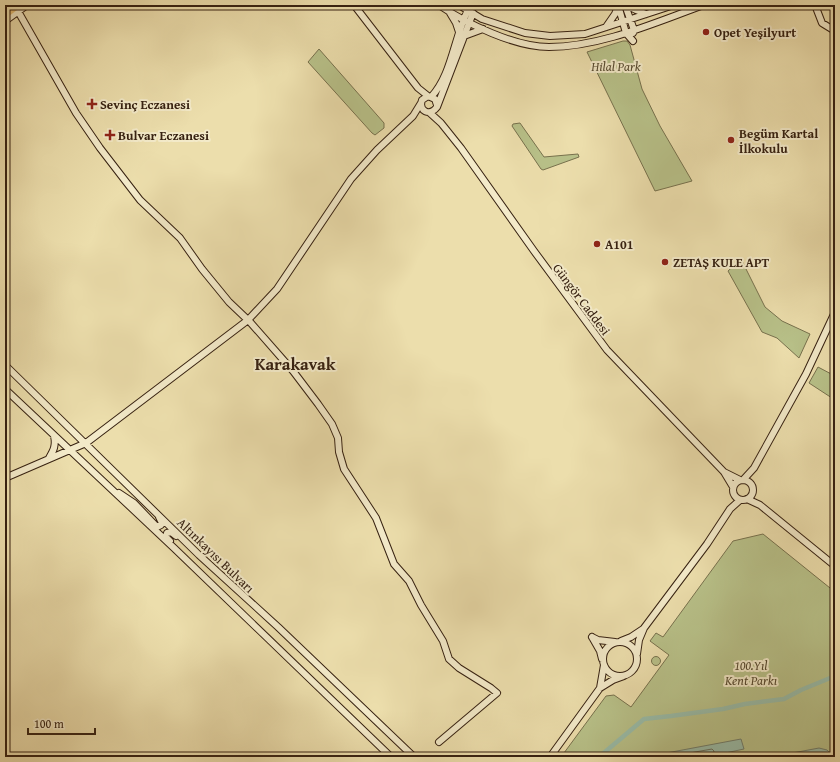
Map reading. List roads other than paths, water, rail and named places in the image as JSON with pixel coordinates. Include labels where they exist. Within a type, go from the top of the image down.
[{"type":"highway","points":[[5,14],[17,7]]},
{"type":"main road","points":[[5,22],[17,7],[26,5]]},
{"type":"main road","name":"Güngör Caddesi","points":[[354,5],[418,88],[435,99],[441,123]]},
{"type":"main road","points":[[439,5],[447,11],[483,29],[530,45],[549,47],[579,45],[626,33],[704,5]]},
{"type":"main road","points":[[458,5],[482,19],[525,33],[539,35],[585,34],[674,5]]},
{"type":"main road","points":[[606,27],[622,5]]},
{"type":"main road","points":[[622,5],[646,14]]},
{"type":"main road","points":[[622,5],[634,30],[633,41],[626,33],[623,22],[622,5]]},
{"type":"main road","points":[[815,5],[822,23],[835,31]]},
{"type":"main road","points":[[17,7],[76,113],[100,148],[140,200],[180,238],[202,269],[229,302],[248,320],[294,371],[332,424],[338,438],[339,452],[344,469],[376,518],[394,564],[409,581],[420,605],[443,641],[449,659],[459,668],[497,693],[439,742]]},
{"type":"main road","points":[[447,11],[456,23],[461,34]]},
{"type":"main road","points":[[413,116],[429,113],[437,106],[470,11]]},
{"type":"main road","points":[[461,34],[483,29]]},
{"type":"main road","points":[[5,478],[86,443],[248,320],[277,289],[351,179],[377,150],[413,116],[421,101],[430,96],[440,86],[461,34]]},
{"type":"main road","name":"Güngör Caddesi","points":[[418,88],[423,110],[441,123],[461,148],[605,348],[724,472],[733,490]]},
{"type":"main road","points":[[730,509],[733,490],[737,482],[742,480],[754,468],[806,374],[835,312]]},
{"type":"main road","name":"Altınkayısı Bulvarı","points":[[5,365],[209,564],[278,627],[414,757]]},
{"type":"main road","points":[[5,370],[25,384]]},
{"type":"main road","name":"Altınkayısı Bulvarı","points":[[5,389],[8,396],[54,436],[178,552],[391,757]]},
{"type":"main road","points":[[49,458],[55,448],[56,443],[54,436]]},
{"type":"main road","points":[[550,757],[600,688],[634,670],[638,660],[637,654],[639,640],[644,628],[730,509],[750,497],[754,468]]},
{"type":"main road","name":"Güngör Caddesi","points":[[724,472],[742,480]]},
{"type":"main road","points":[[742,480],[747,480],[760,505]]},
{"type":"main road","points":[[111,489],[122,494],[134,503],[154,524],[159,527],[162,523],[156,513]]},
{"type":"main road","points":[[733,490],[737,499],[760,505],[835,566]]},
{"type":"main road","points":[[178,552],[166,537],[169,532],[174,534],[200,559],[209,564]]},
{"type":"main road","points":[[600,688],[603,654],[606,648],[630,637],[644,628]]},
{"type":"main road","points":[[624,676],[612,674],[603,662],[600,651],[592,637],[598,640],[631,645],[637,654]]},
{"type":"water","points":[[741,739],[744,749],[716,755],[717,757],[645,757]]},
{"type":"water","points":[[819,748],[827,750],[834,757],[771,757]]},
{"type":"waterway","points":[[599,757],[644,719],[723,709],[745,704],[784,699],[801,690],[835,676]]},
{"type":"place","name":"Opet Yeşilyurt","points":[[706,32]]},
{"type":"place","name":"Sevinç Eczanesi","points":[[92,104]]},
{"type":"place","name":"Bulvar Eczanesi","points":[[110,135]]},
{"type":"place","name":"Begüm Kartal İlkokulu","points":[[731,140]]},
{"type":"place","name":"A101","points":[[597,244]]},
{"type":"place","name":"ZETAŞ KULE APT","points":[[665,262]]},
{"type":"district","name":"Karakavak","points":[[295,364]]},
{"type":"park label","name":"Hilal Park","points":[[616,66]]},
{"type":"park label","name":"100.Yıl Kent Parkı","points":[[751,672]]}]
